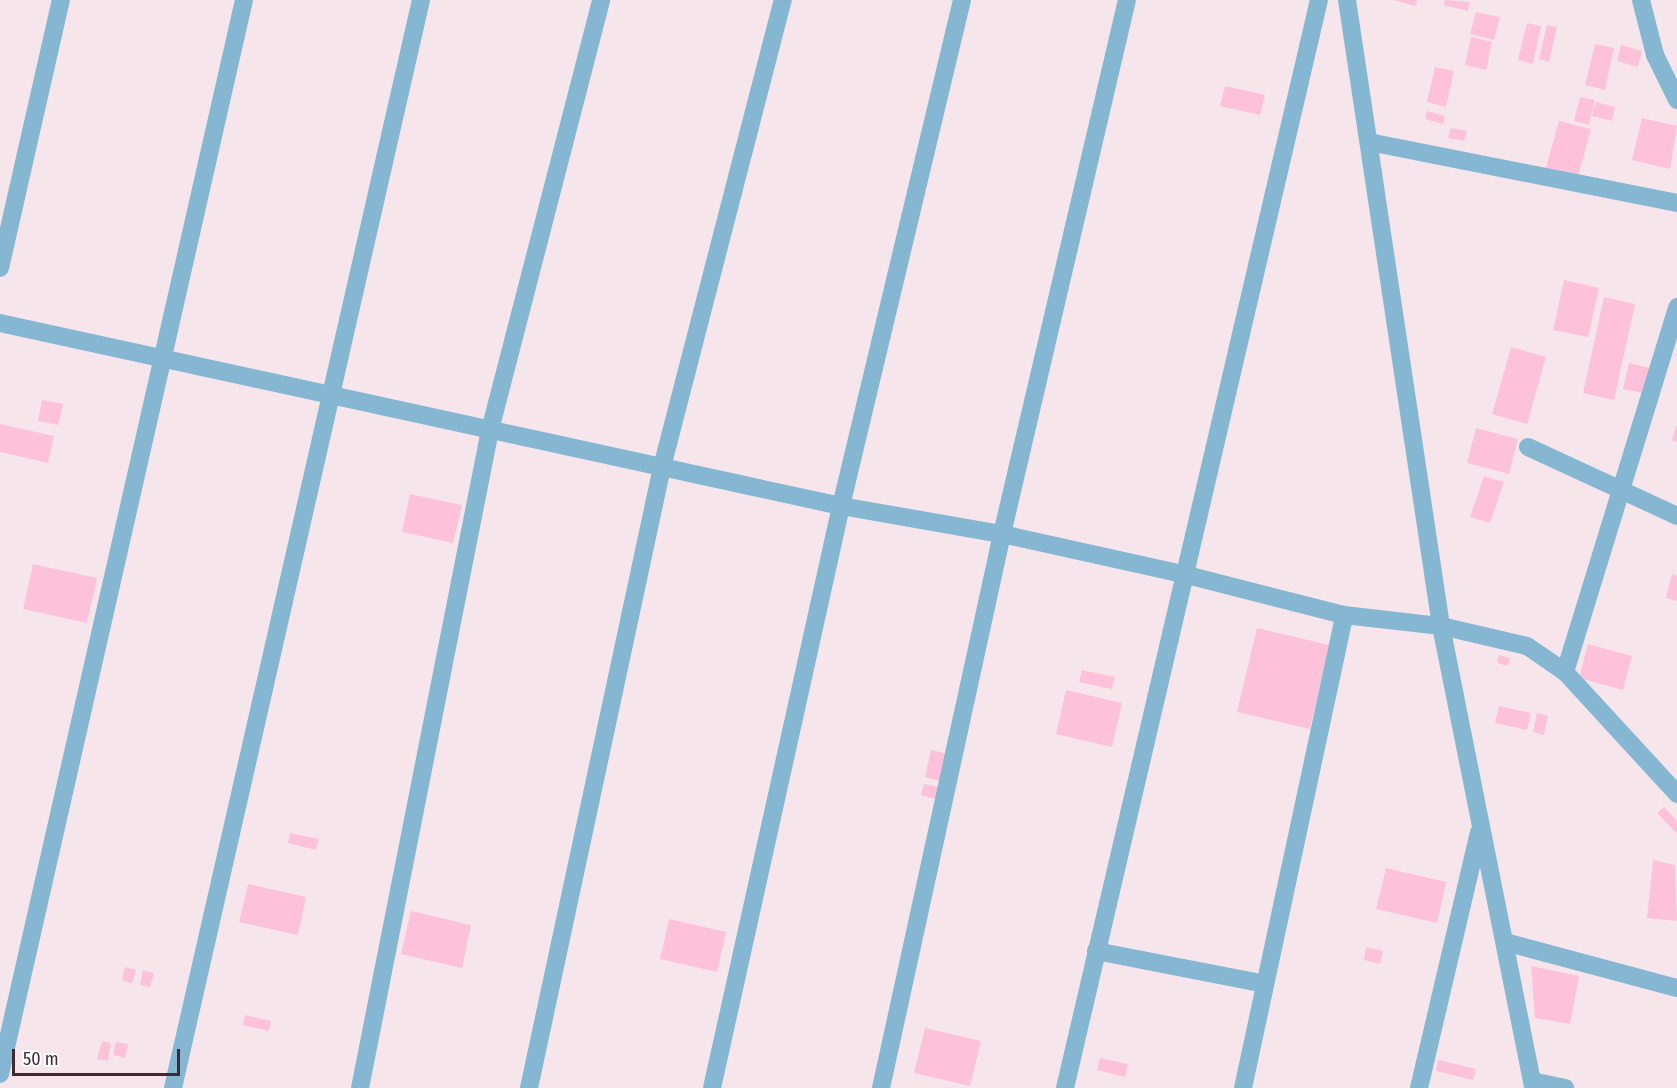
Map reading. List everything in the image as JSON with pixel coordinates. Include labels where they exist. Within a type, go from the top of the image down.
[{"type":"street","points":[[0,268],[61,0]]},
{"type":"street","points":[[0,1074],[244,0]]},
{"type":"street","points":[[173,1088],[329,395],[421,0]]},
{"type":"street","points":[[360,1088],[490,430],[601,0]]},
{"type":"street","points":[[529,1088],[662,467],[783,0]]},
{"type":"street","points":[[712,1088],[841,506],[962,0]]},
{"type":"street","points":[[881,1088],[1002,534],[1127,0]]},
{"type":"street","points":[[1065,1088],[1183,573],[1319,0]]},
{"type":"street","points":[[1347,0],[1441,626],[1480,827],[1533,1085],[1565,1088]]},
{"type":"street","points":[[1641,0],[1655,55],[1677,100]]},
{"type":"street","points":[[1369,142],[1677,203]]},
{"type":"street","points":[[1565,672],[1677,307]]},
{"type":"street","points":[[0,323],[841,506],[1002,534],[1183,573],[1344,615],[1441,626],[1527,646],[1565,672],[1677,794]]},
{"type":"street","points":[[1528,447],[1677,516]]},
{"type":"street","points":[[1243,1088],[1344,615]]},
{"type":"street","points":[[1419,1088],[1480,827]]},
{"type":"street","points":[[1505,942],[1677,988]]},
{"type":"street","points":[[1096,951],[1265,984]]},
{"type":"building","points":[[1393,0],[1417,0],[1415,6]]},
{"type":"building","points":[[1445,0],[1470,2],[1468,11],[1443,5]]},
{"type":"building","points":[[1476,12],[1500,17],[1494,40],[1470,34]]},
{"type":"building","points":[[1527,23],[1541,26],[1533,64],[1518,60]]},
{"type":"building","points":[[1547,25],[1557,27],[1549,62],[1539,59]]},
{"type":"building","points":[[1471,37],[1492,42],[1486,70],[1465,65]]},
{"type":"building","points":[[1595,44],[1614,48],[1605,90],[1585,85]]},
{"type":"building","points":[[1621,45],[1642,51],[1638,67],[1617,61]]},
{"type":"building","points":[[1435,67],[1454,71],[1446,107],[1427,102]]},
{"type":"building","points":[[1225,86],[1265,95],[1260,115],[1220,106]]},
{"type":"building","points":[[1580,97],[1595,100],[1589,125],[1574,121]]},
{"type":"building","points":[[1596,102],[1615,107],[1612,121],[1592,116]]},
{"type":"building","points":[[1427,111],[1445,116],[1443,124],[1425,119]]},
{"type":"building","points":[[1642,118],[1677,126],[1670,169],[1632,160]]},
{"type":"building","points":[[1559,121],[1591,129],[1577,180],[1545,171]]},
{"type":"building","points":[[1451,128],[1467,131],[1464,141],[1448,138]]},
{"type":"building","points":[[1564,280],[1599,288],[1588,337],[1553,330]]},
{"type":"building","points":[[1604,297],[1635,304],[1614,400],[1583,393]]},
{"type":"building","points":[[1511,347],[1546,357],[1527,424],[1492,414]]},
{"type":"building","points":[[1629,363],[1654,369],[1648,394],[1623,389]]},
{"type":"building","points":[[42,400],[63,404],[58,425],[38,421]]},
{"type":"building","points":[[0,424],[54,436],[48,463],[0,452]]},
{"type":"building","points":[[1677,426],[1677,442],[1672,440]]},
{"type":"building","points":[[1476,428],[1518,439],[1509,474],[1467,463]]},
{"type":"building","points":[[1484,476],[1504,482],[1490,523],[1470,517]]},
{"type":"building","points":[[410,494],[462,505],[453,543],[402,532]]},
{"type":"building","points":[[33,564],[97,578],[87,623],[23,609]]},
{"type":"building","points":[[1672,574],[1677,576],[1677,601],[1666,598]]},
{"type":"building","points":[[1257,628],[1329,645],[1310,729],[1237,712]]},
{"type":"building","points":[[1588,644],[1632,656],[1623,690],[1579,678]]},
{"type":"building","points":[[1499,655],[1510,658],[1508,666],[1497,663]]},
{"type":"building","points":[[1082,670],[1115,677],[1112,689],[1079,682]]},
{"type":"building","points":[[1066,690],[1122,703],[1112,747],[1056,734]]},
{"type":"building","points":[[1499,706],[1531,713],[1527,730],[1495,723]]},
{"type":"building","points":[[1537,713],[1548,716],[1544,735],[1533,732]]},
{"type":"building","points":[[931,750],[949,754],[943,782],[925,777]]},
{"type":"building","points":[[924,784],[939,787],[936,799],[921,795]]},
{"type":"building","points":[[1664,807],[1677,821],[1677,834],[1657,813]]},
{"type":"building","points":[[290,833],[319,839],[316,850],[288,843]]},
{"type":"building","points":[[1653,860],[1675,865],[1677,921],[1647,918]]},
{"type":"building","points":[[1386,868],[1446,882],[1437,923],[1376,909]]},
{"type":"building","points":[[248,884],[306,897],[298,935],[239,922]]},
{"type":"building","points":[[411,911],[471,925],[462,968],[401,954]]},
{"type":"building","points":[[669,919],[726,932],[717,972],[660,959]]},
{"type":"building","points":[[1366,947],[1383,951],[1380,964],[1364,960]]},
{"type":"building","points":[[1531,966],[1579,976],[1570,1024],[1535,1018]]},
{"type":"building","points":[[125,967],[136,970],[132,983],[122,981]]},
{"type":"building","points":[[143,970],[154,973],[150,987],[140,985]]},
{"type":"building","points":[[245,1015],[271,1021],[269,1031],[243,1025]]},
{"type":"building","points":[[925,1028],[981,1041],[970,1086],[914,1073]]},
{"type":"building","points":[[102,1041],[111,1043],[108,1061],[97,1059]]},
{"type":"building","points":[[116,1042],[128,1044],[125,1058],[113,1055]]},
{"type":"building","points":[[1100,1058],[1128,1064],[1125,1077],[1097,1070]]},
{"type":"building","points":[[1438,1060],[1476,1069],[1473,1080],[1436,1071]]}]
